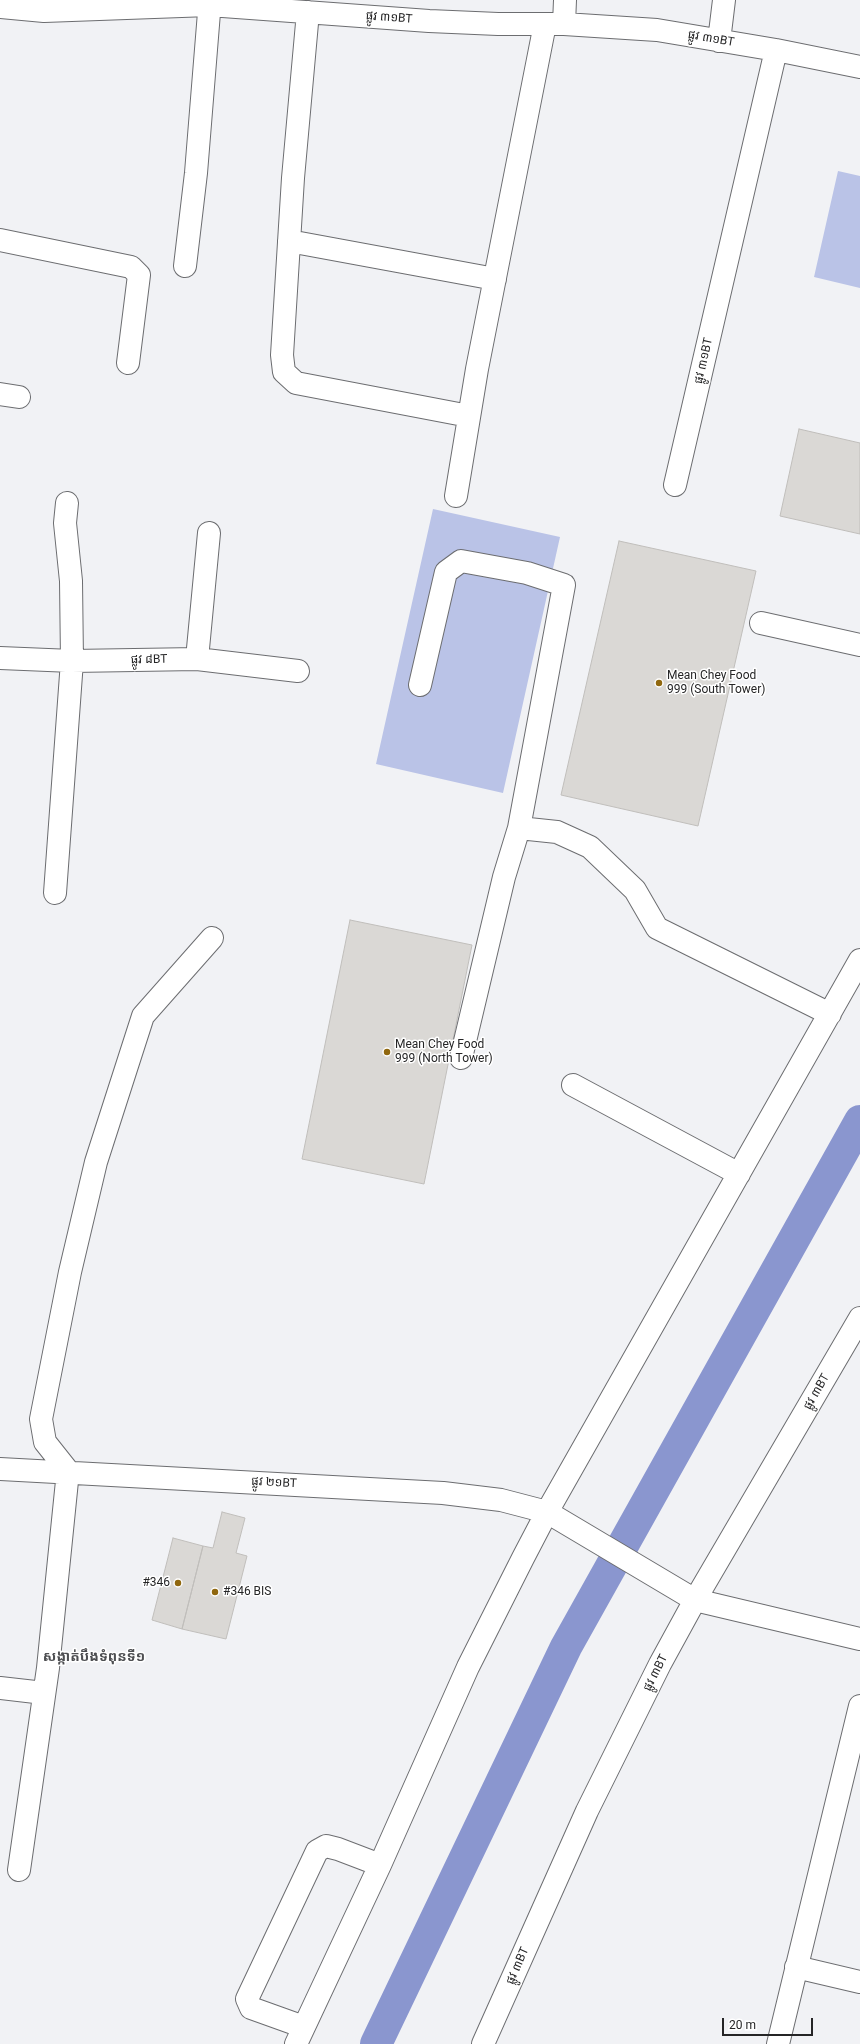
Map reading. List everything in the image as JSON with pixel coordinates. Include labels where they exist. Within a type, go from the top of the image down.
[{"type":"street","points":[[456,496],[469,416],[495,279],[554,24],[566,0]]},
{"type":"street","points":[[719,41],[724,0]]},
{"type":"street","points":[[185,266],[196,173],[210,3]]},
{"type":"street","name":"ផ្លូវ ៣១BT","points":[[0,7],[44,11],[210,3],[308,12],[490,24],[554,24],[657,30],[776,50],[860,68]]},
{"type":"street","points":[[308,12],[293,178],[282,355],[284,372],[296,383],[469,416]]},
{"type":"street","name":"ផ្លូវ ៣១BT","points":[[675,485],[776,50]]},
{"type":"street","points":[[0,240],[131,267],[139,275],[128,363]]},
{"type":"street","points":[[289,241],[495,279]]},
{"type":"street","points":[[55,893],[72,662],[71,581],[65,523],[67,503]]},
{"type":"street","points":[[197,659],[209,533]]},
{"type":"street","points":[[420,685],[446,572],[461,561],[526,573],[564,585],[520,828],[504,877],[461,1058]]},
{"type":"street","points":[[761,623],[860,645]]},
{"type":"street","name":"ផ្លូវ ៨BT","points":[[0,658],[72,662],[197,659],[298,671]]},
{"type":"street","points":[[520,828],[557,832],[590,847],[635,890],[657,928],[830,1014]]},
{"type":"street","points":[[18,1870],[53,1631],[68,1471],[45,1442],[41,1419],[70,1272],[96,1162],[143,1016],[212,938]]},
{"type":"street","points":[[380,1865],[326,1846],[316,1850],[247,1999],[251,2008],[300,2036],[380,1865],[468,1667],[547,1512],[860,960]]},
{"type":"street","points":[[573,1085],[739,1174]]},
{"type":"street","name":"ផ្លូវ ៣BT","points":[[483,2044],[587,1810],[695,1600],[860,1318]]},
{"type":"street","name":"ផ្លូវ ២១BT","points":[[0,1469],[68,1471],[443,1493],[501,1500],[547,1512],[695,1600],[860,1640]]},
{"type":"street","points":[[0,1688],[44,1693]]},
{"type":"street","points":[[778,2044],[796,1967],[854,1758],[860,1706]]},
{"type":"street","points":[[796,1967],[860,1982]]},
{"type":"shaded area","points":[[838,171],[860,176],[860,288],[814,277]]},
{"type":"shaded area","points":[[433,509],[560,537],[503,793],[376,764]]},
{"type":"building","points":[[799,429],[860,443],[860,534],[780,516]]},
{"type":"building","name":"Mean Chey Food 999 (South Tower)","points":[[619,541],[756,571],[698,826],[561,795]]},
{"type":"building","name":"Mean Chey Food 999 (North Tower)","points":[[350,920],[472,945],[424,1184],[302,1159]]},
{"type":"building","name":"#346 BIS","points":[[222,1512],[245,1518],[236,1553],[247,1556],[226,1639],[182,1629],[203,1546],[213,1548]]},
{"type":"building","name":"#346","points":[[173,1538],[203,1546],[182,1629],[152,1620]]},
{"type":"waterway","points":[[376,2044],[566,1647],[860,1121]]},
{"type":"place","name":"Mean Chey Food 999 (South Tower)","points":[[659,683]]},
{"type":"place","name":"Mean Chey Food 999 (North Tower)","points":[[387,1052]]},
{"type":"place","name":"#346","points":[[178,1583]]},
{"type":"place","name":"#346 BIS","points":[[215,1592]]},
{"type":"district","name":"សង្កាត់បឹងទំពុនទី១","points":[[94,1657]]}]
